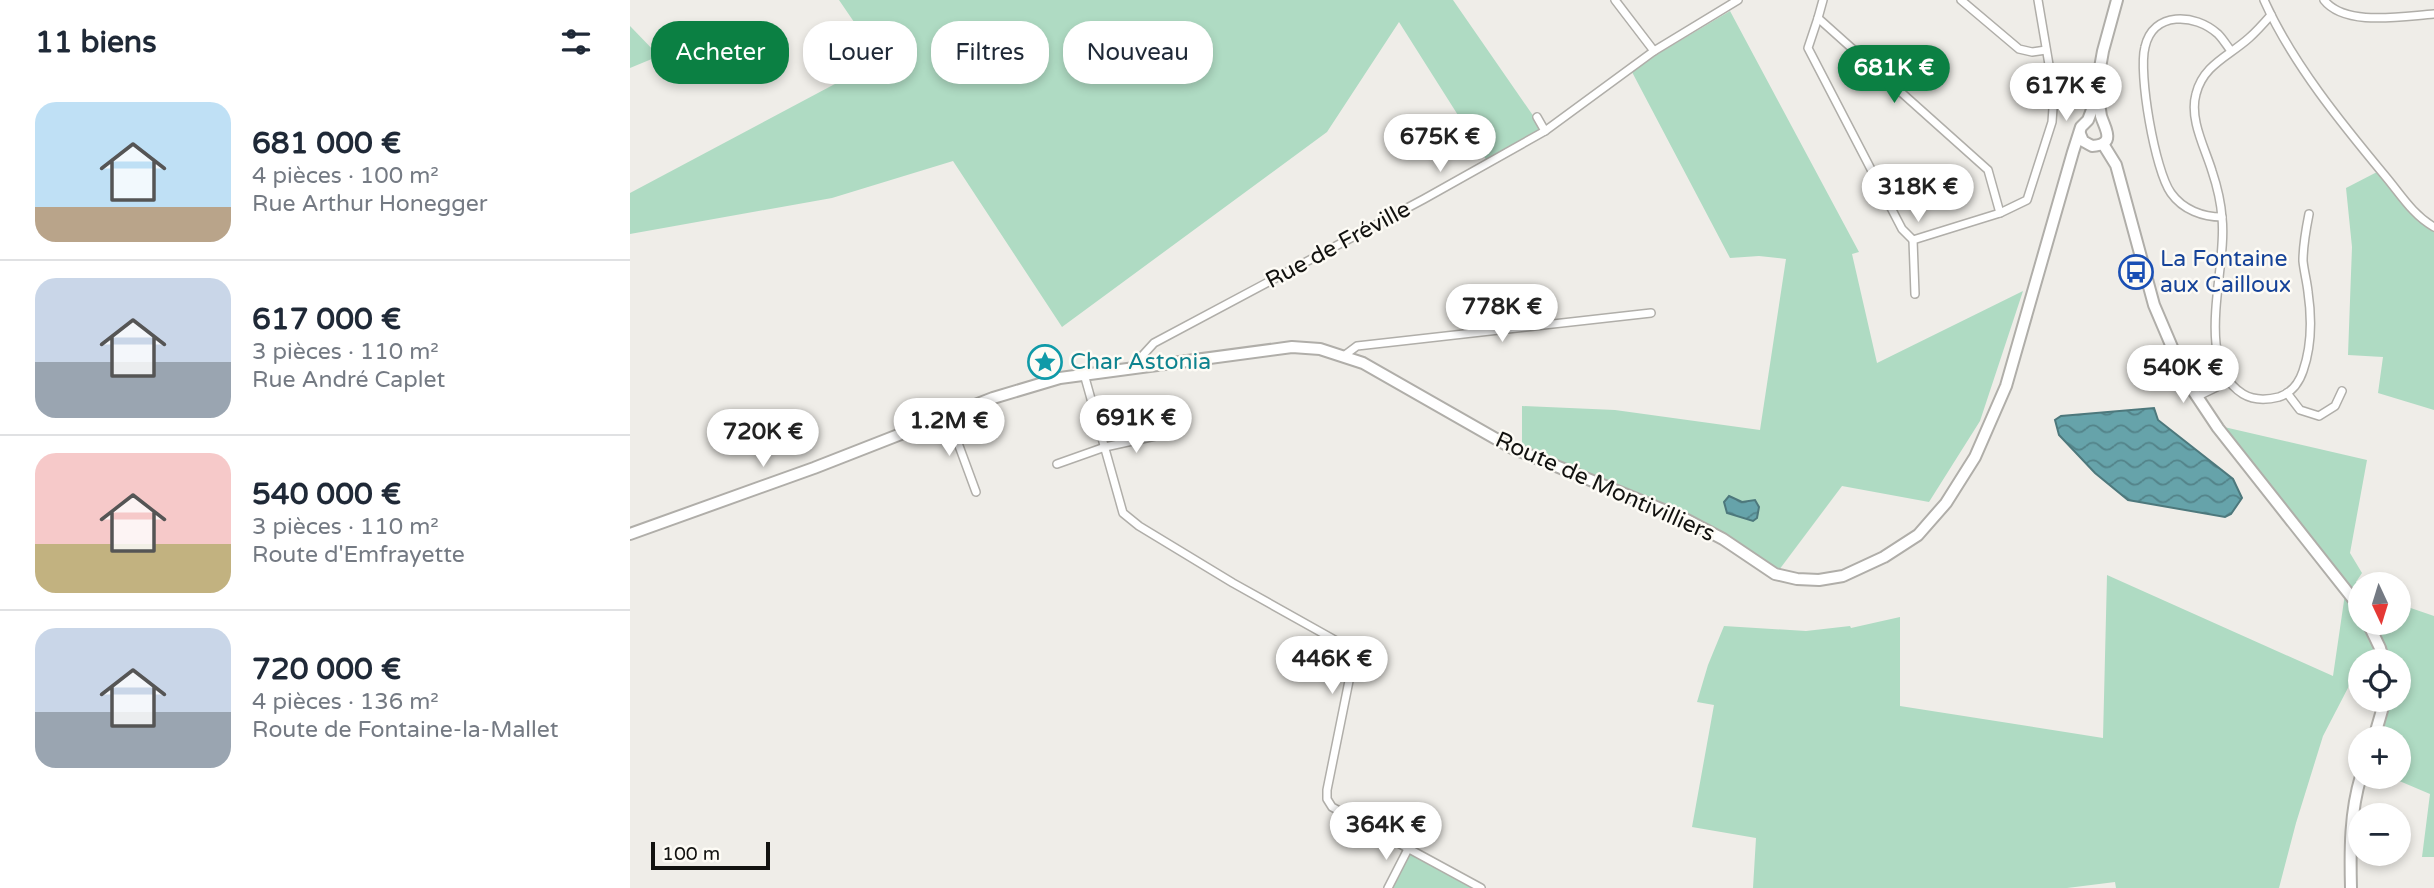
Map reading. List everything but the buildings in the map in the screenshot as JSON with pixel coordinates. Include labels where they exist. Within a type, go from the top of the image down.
[{"type":"street","points":[[1615,0],[1654,51]]},
{"type":"street","name":"Rue de Fréville","points":[[1148,365],[1151,355],[1147,350],[1154,343],[1424,199],[1545,131],[1654,51],[1738,0]]},
{"type":"street","points":[[1823,0],[1808,48],[1902,229],[1913,240],[1915,294]]},
{"type":"street","points":[[1961,0],[2019,49],[2032,52],[2046,50]]},
{"type":"street","points":[[1913,240],[2000,213],[2027,200],[2052,122],[2054,94],[2038,0]]},
{"type":"street","points":[[2117,0],[2103,51],[2093,107],[2088,120],[2081,127],[2080,134],[2083,141],[2097,145],[2116,165],[2154,305],[2177,363],[2196,397],[2348,592]]},
{"type":"street","points":[[2264,0],[2311,79],[2416,215],[2434,227]]},
{"type":"street","points":[[2324,0],[2337,11],[2359,18],[2434,14]]},
{"type":"street","points":[[2271,15],[2248,39],[2216,62],[2201,79],[2194,104],[2196,121],[2214,175],[2222,217],[2222,269],[2214,329],[2215,347],[2227,382],[2246,396],[2267,399],[2287,393],[2297,384],[2302,374],[2311,337],[2311,317],[2303,262],[2309,214]]},
{"type":"street","points":[[1818,18],[1988,170],[2000,213]]},
{"type":"street","points":[[2222,217],[2204,217],[2169,192],[2154,148],[2143,69],[2144,47],[2154,29],[2175,18],[2202,24],[2218,34],[2231,51]]},
{"type":"street","points":[[2097,145],[2108,134],[2099,108],[2099,74]]},
{"type":"street","points":[[1537,117],[1545,131]]},
{"type":"street","points":[[2088,120],[2095,118],[2102,121]]},
{"type":"street","name":"Route de Montivilliers","points":[[630,534],[1025,388],[1084,374],[1292,347],[1320,349],[1363,363],[1512,448],[1683,518],[1723,539],[1775,574],[1819,580],[1843,576],[1884,557],[1918,535],[1953,494],[1975,457],[2006,386],[2080,134]]},
{"type":"street","name":"Route de Montivilliers","points":[[2067,172],[2080,153],[2097,145]]},
{"type":"street","points":[[1345,355],[1357,345],[1651,313]]},
{"type":"street","points":[[1084,374],[1123,513],[1139,526],[1348,650],[1351,656],[1351,671],[1327,790],[1327,799],[1332,807],[1481,888]]},
{"type":"street","points":[[2196,397],[2227,382]]},
{"type":"street","points":[[2287,393],[2300,410],[2319,416],[2335,406],[2342,391]]},
{"type":"street","points":[[948,416],[976,492]]},
{"type":"street","points":[[1057,464],[1105,447],[1160,435]]},
{"type":"street","points":[[2351,888],[2351,831],[2358,789]]},
{"type":"street","points":[[1388,888],[1408,849]]},
{"type":"green space","points":[[839,0],[1453,0],[1543,130],[1487,161],[1399,22],[1327,132],[1062,327],[953,161],[832,198],[630,234],[630,193],[835,84],[917,84],[917,21],[853,21]]},
{"type":"green space","points":[[1730,11],[1859,252],[1852,254],[1877,363],[2023,291],[1980,421],[1929,502],[1842,486],[1779,570],[1768,566],[1691,515],[1522,445],[1522,406],[1615,410],[1760,430],[1786,259],[1759,256],[1730,258],[1632,72]]},
{"type":"green space","points":[[630,26],[651,48],[651,59],[630,68]]},
{"type":"green space","points":[[2377,172],[2416,217],[2434,229],[2434,410],[2378,393],[2383,357],[2348,355],[2352,247],[2346,188]]},
{"type":"green space","points":[[2224,427],[2367,460],[2350,553],[2361,572],[2348,572],[2348,587]]},
{"type":"green space","points":[[2107,575],[2333,676],[2345,594],[2348,590],[2348,635],[2412,635],[2412,608],[2434,616],[2434,857],[2422,857],[2430,794],[2411,786],[2411,726],[2380,726],[2382,712],[2411,712],[2411,649],[2348,649],[2348,688],[2323,736],[2279,888],[2116,888],[2115,882],[2067,888],[1753,888],[1756,838],[1692,827],[1714,705],[1697,702],[1724,626],[1806,631],[1851,628],[1900,617],[1900,706],[2103,738]]},
{"type":"green space","points":[[1412,847],[1483,888],[1392,888]]},
{"type":"water","points":[[2154,408],[2158,420],[2233,479],[2242,498],[2231,514],[2225,517],[2128,500],[2095,473],[2059,435],[2055,420],[2061,416]]},
{"type":"water","points":[[1729,496],[1742,502],[1755,500],[1759,507],[1757,518],[1753,521],[1727,513],[1724,502]]},
{"type":"place","name":"La Fontaine aux Cailloux","points":[[2136,272]]},
{"type":"place","name":"Char Astonia","points":[[1045,362]]}]
